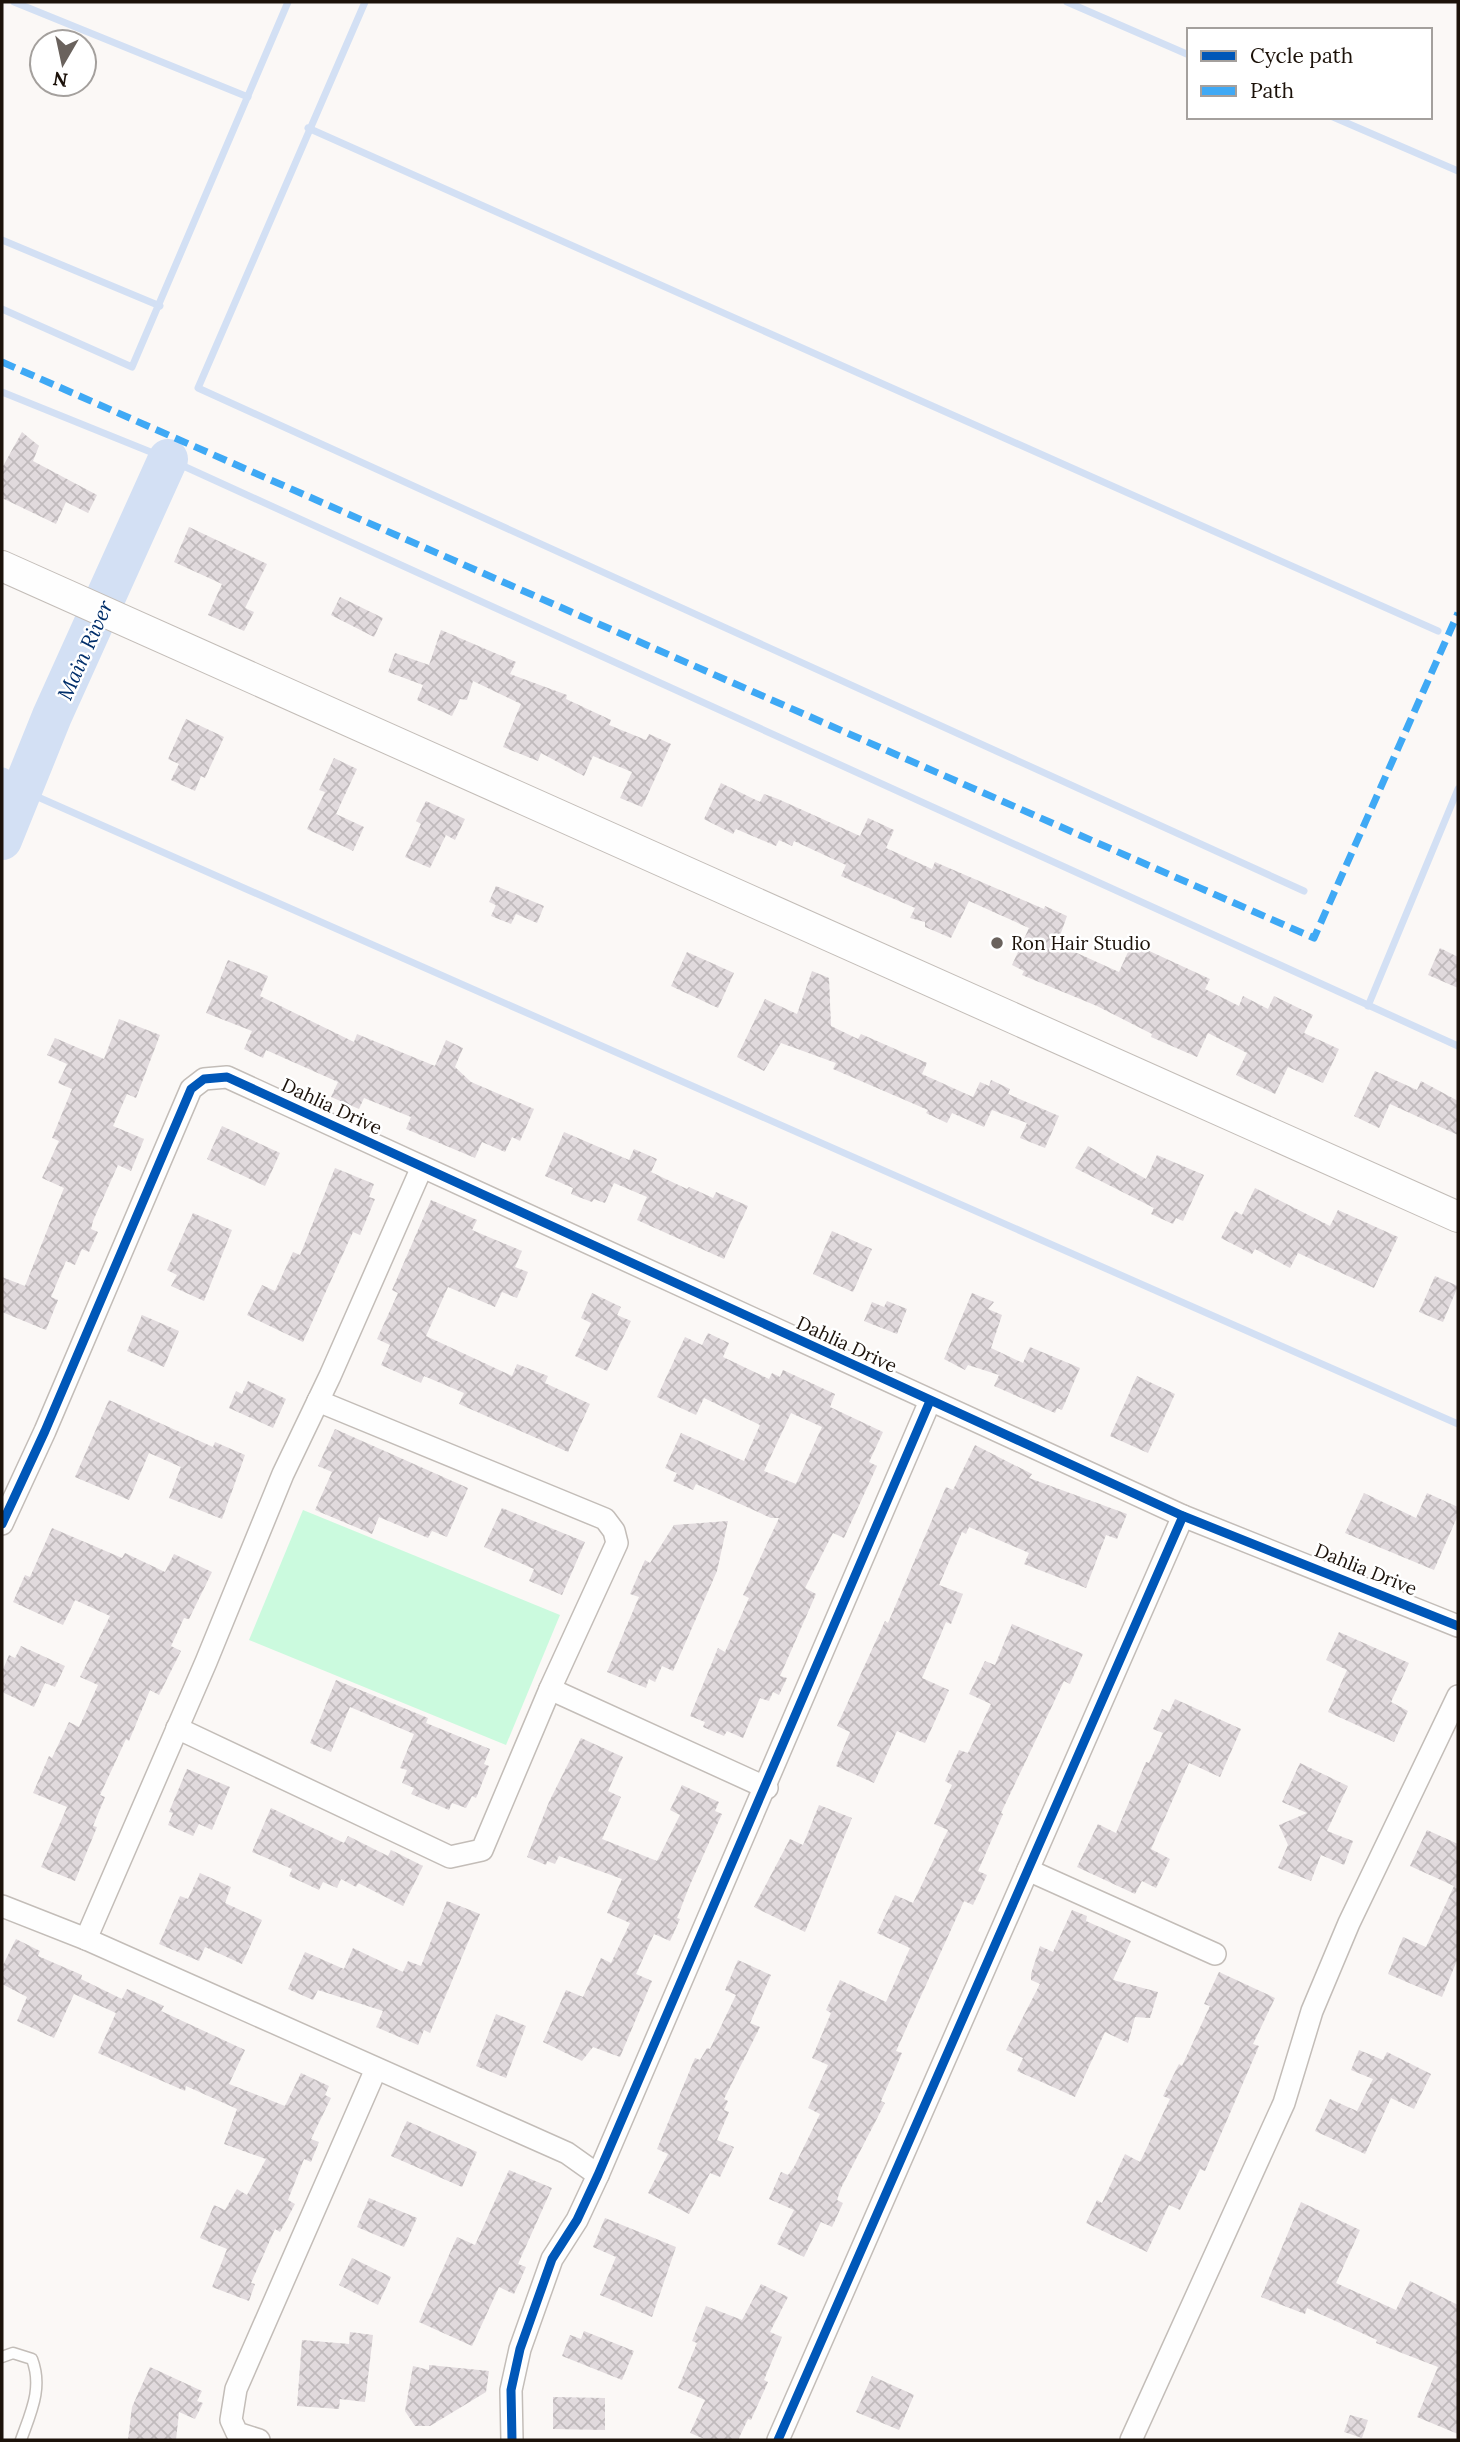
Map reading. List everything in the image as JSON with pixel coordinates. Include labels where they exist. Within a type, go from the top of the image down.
[{"type":"main road","points":[[2,566],[1458,1217]]},
{"type":"street","name":"Dahlia Drive","points":[[2,1524],[50,1419],[191,1089],[204,1079],[227,1077],[1183,1516],[1458,1626]]},
{"type":"street","points":[[86,1939],[283,1474],[422,1167]]},
{"type":"street","points":[[177,1728],[450,1857],[482,1850],[550,1689],[617,1543],[614,1531],[605,1519],[318,1401]]},
{"type":"street","points":[[512,2440],[511,2390],[520,2349],[552,2259],[577,2220],[598,2175],[767,1788],[930,1401]]},
{"type":"street","points":[[778,2440],[1183,1516]]},
{"type":"street","points":[[550,1689],[767,1788]]},
{"type":"street","points":[[1132,2440],[1284,2103],[1312,2011],[1349,1923],[1458,1696]]},
{"type":"street","points":[[1028,1870],[1215,1954]]},
{"type":"street","points":[[2,1906],[86,1939],[567,2153],[598,2175]]},
{"type":"street","points":[[259,2440],[237,2433],[232,2420],[236,2389],[376,2069]]},
{"type":"lane","points":[[2,2357],[13,2353],[32,2359],[39,2377],[36,2398],[21,2440]]},
{"type":"green space","points":[[303,1510],[560,1615],[506,1745],[249,1640]]},
{"type":"building","points":[[22,432],[39,446],[33,461],[97,495],[88,513],[66,502],[56,524],[2,498],[2,468]]},
{"type":"building","points":[[189,527],[267,564],[245,608],[254,612],[244,631],[208,615],[222,584],[174,562]]},
{"type":"building","points":[[340,597],[383,618],[374,637],[331,615]]},
{"type":"building","points":[[441,630],[516,662],[510,674],[567,695],[566,699],[611,720],[609,725],[646,740],[649,734],[671,744],[642,807],[620,798],[632,772],[593,756],[584,776],[541,753],[538,761],[503,747],[521,704],[473,681],[467,700],[460,699],[452,716],[417,700],[423,685],[388,672],[395,653],[429,665]]},
{"type":"building","points":[[186,719],[224,737],[205,778],[201,776],[195,791],[171,780],[179,764],[168,759]]},
{"type":"building","points":[[334,758],[357,769],[336,814],[364,827],[353,851],[307,829],[325,792],[319,790]]},
{"type":"building","points":[[721,783],[760,802],[764,794],[778,799],[860,836],[868,818],[894,830],[886,848],[932,869],[935,862],[1044,909],[1045,906],[1067,916],[1057,944],[1119,972],[1132,943],[1210,979],[1205,989],[1239,1006],[1243,996],[1268,1009],[1274,996],[1313,1015],[1304,1033],[1339,1049],[1323,1083],[1288,1067],[1275,1094],[1236,1075],[1247,1053],[1208,1033],[1197,1057],[1151,1037],[1152,1034],[1097,1006],[1022,975],[1024,971],[1012,965],[1029,928],[969,901],[951,938],[925,927],[925,922],[910,918],[915,908],[841,876],[846,865],[794,841],[792,846],[779,840],[776,846],[736,829],[733,834],[704,819]]},
{"type":"building","points":[[426,801],[465,819],[455,840],[446,835],[430,868],[405,857],[421,824],[416,821]]},
{"type":"building","points":[[496,886],[544,906],[537,923],[516,914],[511,924],[491,916],[496,905],[489,902]]},
{"type":"building","points":[[1440,948],[1458,957],[1458,988],[1428,975]]},
{"type":"building","points":[[687,952],[734,973],[718,1008],[671,986]]},
{"type":"building","points":[[228,960],[268,976],[260,996],[354,1042],[357,1034],[435,1066],[446,1040],[463,1048],[455,1067],[471,1082],[534,1109],[520,1141],[512,1137],[505,1152],[482,1142],[475,1158],[406,1129],[411,1117],[364,1098],[359,1109],[331,1097],[338,1082],[266,1050],[263,1058],[244,1049],[252,1031],[206,1013]]},
{"type":"building","points":[[812,971],[829,978],[831,1026],[858,1039],[861,1034],[927,1063],[922,1074],[973,1097],[980,1082],[989,1086],[991,1080],[1010,1089],[1008,1094],[1059,1116],[1045,1148],[1020,1138],[1027,1123],[992,1110],[984,1127],[952,1113],[947,1123],[926,1113],[928,1110],[833,1069],[836,1063],[781,1043],[764,1071],[737,1057],[765,999],[797,1014]]},
{"type":"building","points":[[119,1019],[160,1035],[136,1098],[127,1094],[113,1126],[144,1139],[131,1171],[118,1165],[93,1221],[91,1229],[98,1232],[89,1252],[82,1249],[75,1265],[66,1261],[51,1297],[58,1300],[46,1330],[2,1312],[2,1277],[25,1286],[64,1188],[42,1178],[59,1141],[52,1138],[72,1089],[58,1083],[67,1064],[47,1055],[55,1038],[104,1059]]},
{"type":"building","points":[[1375,1071],[1417,1090],[1421,1081],[1458,1101],[1458,1135],[1390,1104],[1379,1128],[1354,1116]]},
{"type":"building","points":[[222,1126],[280,1153],[265,1186],[207,1159]]},
{"type":"building","points":[[564,1132],[629,1160],[634,1149],[657,1159],[651,1172],[687,1189],[689,1187],[713,1198],[716,1192],[748,1206],[724,1259],[637,1220],[647,1197],[614,1183],[605,1203],[594,1199],[592,1202],[571,1194],[573,1188],[545,1176]]},
{"type":"building","points":[[1088,1146],[1146,1179],[1157,1155],[1204,1175],[1183,1221],[1176,1218],[1173,1224],[1151,1214],[1154,1208],[1075,1168]]},
{"type":"building","points":[[335,1168],[374,1184],[369,1197],[375,1199],[360,1235],[353,1232],[303,1342],[247,1315],[262,1285],[275,1291],[293,1252],[300,1255]]},
{"type":"building","points":[[1255,1188],[1330,1226],[1338,1210],[1398,1237],[1374,1288],[1298,1253],[1290,1268],[1255,1249],[1252,1254],[1221,1238],[1235,1211],[1242,1215]]},
{"type":"building","points":[[431,1200],[477,1220],[472,1230],[522,1251],[515,1267],[528,1272],[517,1298],[502,1292],[495,1307],[448,1287],[426,1336],[512,1376],[517,1364],[548,1376],[545,1383],[590,1404],[568,1452],[459,1404],[464,1393],[424,1376],[421,1383],[381,1365],[390,1345],[377,1339],[398,1293],[392,1290]]},
{"type":"building","points":[[193,1213],[232,1230],[204,1301],[171,1286],[177,1275],[167,1270]]},
{"type":"building","points":[[832,1231],[872,1249],[853,1292],[813,1274]]},
{"type":"building","points":[[1435,1276],[1458,1286],[1443,1322],[1419,1312]]},
{"type":"building","points":[[592,1293],[621,1307],[617,1315],[631,1321],[607,1371],[575,1356],[591,1323],[581,1318]]},
{"type":"building","points":[[972,1293],[994,1302],[988,1309],[1002,1315],[991,1348],[1023,1363],[1030,1347],[1080,1368],[1062,1410],[1057,1408],[1055,1413],[994,1386],[999,1375],[968,1365],[965,1370],[944,1359]]},
{"type":"building","points":[[887,1301],[907,1309],[897,1334],[864,1321],[872,1302],[884,1307]]},
{"type":"building","points":[[142,1315],[179,1331],[164,1367],[127,1351]]},
{"type":"building","points":[[708,1333],[729,1343],[723,1357],[769,1379],[772,1373],[780,1377],[783,1370],[835,1394],[830,1407],[883,1432],[869,1462],[877,1466],[844,1538],[833,1533],[805,1588],[816,1594],[780,1676],[787,1678],[779,1695],[773,1692],[769,1701],[760,1698],[743,1738],[727,1731],[724,1736],[703,1727],[705,1722],[690,1716],[718,1648],[725,1652],[749,1598],[743,1595],[779,1518],[771,1518],[696,1484],[693,1490],[673,1481],[677,1473],[665,1468],[681,1433],[744,1461],[760,1425],[704,1398],[696,1415],[657,1397],[685,1337],[702,1345]],"holes":[[[791,1413],[822,1427],[796,1484],[764,1471]]]},
{"type":"building","points":[[1137,1376],[1175,1394],[1148,1453],[1110,1436]]},
{"type":"building","points":[[248,1381],[286,1399],[273,1428],[229,1408],[236,1391],[242,1394]]},
{"type":"building","points":[[109,1400],[213,1447],[215,1442],[245,1455],[222,1519],[169,1498],[181,1467],[149,1453],[129,1500],[75,1477]]},
{"type":"building","points":[[335,1429],[468,1488],[447,1537],[432,1531],[428,1538],[379,1517],[372,1534],[315,1510],[332,1472],[318,1466]]},
{"type":"building","points":[[975,1445],[1032,1474],[1029,1478],[1127,1514],[1117,1539],[1106,1535],[1086,1588],[1024,1564],[1029,1553],[969,1527],[966,1534],[962,1532],[939,1585],[963,1594],[951,1624],[946,1622],[922,1678],[949,1690],[925,1743],[897,1731],[874,1783],[836,1766],[850,1732],[837,1726],[885,1621],[888,1623],[946,1487],[953,1490]]},
{"type":"building","points":[[1364,1493],[1416,1518],[1427,1493],[1458,1507],[1458,1515],[1434,1570],[1345,1533]]},
{"type":"building","points":[[502,1508],[585,1542],[562,1595],[529,1581],[534,1569],[484,1547]]},
{"type":"building","points":[[728,1521],[717,1571],[673,1671],[662,1666],[655,1682],[649,1679],[646,1688],[607,1672],[639,1597],[630,1594],[645,1560],[650,1563],[674,1525]]},
{"type":"building","points":[[52,1528],[122,1558],[125,1553],[165,1572],[174,1554],[212,1572],[189,1619],[184,1618],[171,1646],[181,1651],[159,1695],[150,1690],[129,1741],[126,1739],[100,1795],[105,1797],[93,1826],[97,1827],[75,1881],[41,1867],[67,1807],[33,1793],[49,1756],[52,1758],[69,1722],[79,1727],[98,1685],[80,1677],[110,1616],[75,1600],[63,1625],[13,1602],[25,1575],[30,1577]]},
{"type":"building","points":[[1012,1624],[1083,1654],[1070,1684],[1064,1681],[1001,1813],[1003,1814],[978,1871],[987,1875],[973,1905],[964,1901],[896,2051],[902,2053],[881,2101],[885,2103],[841,2188],[837,2200],[843,2203],[832,2227],[821,2222],[804,2257],[777,2244],[794,2210],[769,2199],[781,2172],[788,2175],[794,2167],[820,2114],[808,2108],[828,2065],[812,2058],[831,2013],[826,2010],[840,1980],[886,2002],[910,1948],[877,1933],[895,1895],[913,1903],[948,1830],[934,1824],[952,1785],[945,1781],[959,1750],[968,1753],[991,1704],[969,1694],[985,1661],[995,1665]]},
{"type":"building","points":[[1339,1632],[1409,1663],[1391,1702],[1408,1711],[1394,1742],[1328,1712],[1347,1670],[1326,1660]]},
{"type":"building","points":[[21,1646],[65,1666],[55,1687],[45,1683],[34,1707],[2,1692],[2,1672],[9,1655],[15,1658]]},
{"type":"building","points":[[336,1680],[428,1718],[426,1723],[490,1749],[484,1764],[489,1766],[476,1798],[472,1796],[466,1808],[452,1803],[449,1810],[411,1794],[414,1788],[402,1783],[407,1770],[400,1768],[414,1734],[350,1707],[331,1752],[310,1743]]},
{"type":"building","points":[[1175,1699],[1241,1729],[1220,1777],[1189,1763],[1151,1849],[1170,1859],[1156,1888],[1142,1881],[1135,1894],[1077,1867],[1098,1824],[1116,1833],[1146,1762],[1149,1763],[1163,1733],[1153,1729],[1162,1709],[1169,1712]]},
{"type":"building","points":[[581,1738],[623,1757],[608,1791],[621,1797],[602,1839],[657,1861],[680,1815],[670,1810],[682,1785],[719,1802],[715,1811],[722,1814],[689,1887],[677,1918],[680,1919],[670,1941],[654,1934],[636,1974],[652,1981],[620,2057],[593,2047],[582,2061],[543,2042],[566,1990],[583,1997],[601,1958],[611,1963],[630,1923],[607,1913],[622,1879],[559,1856],[555,1864],[547,1861],[546,1865],[527,1857],[549,1802]]},
{"type":"building","points":[[1300,1763],[1348,1786],[1327,1831],[1353,1841],[1344,1865],[1321,1855],[1311,1881],[1278,1868],[1288,1845],[1279,1825],[1307,1813],[1282,1802]]},
{"type":"building","points":[[187,1769],[230,1787],[212,1830],[199,1824],[193,1836],[168,1825],[173,1813],[169,1812]]},
{"type":"building","points":[[819,1805],[852,1818],[805,1932],[754,1907],[790,1839],[803,1845]]},
{"type":"building","points":[[271,1808],[344,1843],[348,1836],[388,1856],[391,1850],[423,1866],[403,1906],[358,1883],[356,1887],[341,1879],[337,1888],[323,1882],[319,1890],[289,1876],[292,1869],[252,1852]]},
{"type":"building","points":[[1427,1830],[1458,1844],[1458,1958],[1442,1997],[1388,1974],[1403,1937],[1426,1947],[1454,1886],[1410,1866]]},
{"type":"building","points":[[200,1873],[231,1887],[225,1903],[262,1920],[242,1964],[205,1947],[199,1961],[159,1944],[180,1896],[188,1899]]},
{"type":"building","points":[[447,1901],[480,1914],[430,2033],[424,2030],[418,2045],[376,2027],[383,2011],[318,1990],[313,2000],[288,1989],[305,1952],[344,1969],[353,1948],[403,1972],[408,1961],[421,1966]]},
{"type":"building","points":[[1072,1910],[1087,1916],[1086,1921],[1131,1941],[1113,1980],[1158,1992],[1150,2018],[1135,2017],[1128,2043],[1105,2032],[1075,2097],[1017,2071],[1023,2058],[1006,2050],[1040,1984],[1031,1980],[1031,1974],[1040,1946],[1053,1952]]},
{"type":"building","points":[[16,1939],[40,1951],[38,1956],[82,1975],[81,1979],[122,1999],[127,1989],[164,2006],[161,2011],[245,2050],[229,2084],[285,2106],[301,2073],[329,2086],[325,2095],[331,2098],[311,2139],[319,2142],[311,2162],[304,2159],[288,2200],[295,2204],[280,2232],[275,2229],[251,2283],[255,2284],[249,2301],[212,2287],[227,2249],[200,2238],[214,2205],[225,2210],[237,2189],[247,2195],[266,2159],[224,2144],[237,2109],[186,2086],[185,2091],[98,2053],[116,2013],[74,1994],[54,2038],[17,2021],[27,1997],[2,1984],[2,1967]]},
{"type":"building","points":[[738,1960],[771,1975],[750,2023],[760,2027],[724,2099],[728,2101],[724,2110],[729,2112],[717,2140],[734,2147],[720,2177],[710,2173],[689,2214],[648,2193],[668,2154],[657,2149],[695,2058],[700,2060],[707,2048],[710,2049],[736,1995],[725,1990]]},
{"type":"building","points":[[1219,1972],[1275,1998],[1253,2044],[1259,2046],[1205,2171],[1200,2169],[1180,2210],[1169,2205],[1147,2252],[1086,2223],[1097,2200],[1102,2203],[1125,2154],[1140,2162],[1170,2099],[1163,2096],[1179,2064],[1182,2066],[1210,2006],[1204,2004]]},
{"type":"building","points":[[496,2014],[526,2026],[506,2078],[476,2066]]},
{"type":"building","points":[[1359,2050],[1383,2060],[1387,2052],[1431,2074],[1414,2109],[1391,2098],[1365,2154],[1315,2131],[1330,2099],[1357,2111],[1373,2079],[1351,2070]]},
{"type":"building","points":[[407,2121],[477,2152],[462,2187],[391,2156]]},
{"type":"building","points":[[509,2170],[552,2188],[518,2264],[526,2267],[514,2294],[499,2287],[472,2346],[419,2322],[457,2237],[475,2245]]},
{"type":"building","points":[[369,2198],[417,2218],[404,2247],[357,2227]]},
{"type":"building","points":[[1301,2202],[1360,2230],[1336,2283],[1396,2310],[1410,2281],[1458,2305],[1458,2434],[1417,2417],[1438,2367],[1376,2343],[1377,2340],[1307,2308],[1305,2314],[1261,2297]]},
{"type":"building","points":[[605,2218],[676,2247],[652,2317],[600,2295],[616,2257],[593,2247]]},
{"type":"building","points":[[352,2258],[391,2277],[378,2305],[339,2285]]},
{"type":"building","points":[[761,2284],[788,2297],[770,2332],[782,2337],[764,2380],[768,2382],[751,2420],[748,2419],[738,2440],[707,2440],[690,2433],[705,2400],[678,2388],[697,2343],[692,2341],[706,2306],[742,2320]]},
{"type":"building","points":[[584,2331],[634,2351],[622,2380],[562,2356],[570,2335],[581,2339]]},
{"type":"building","points":[[350,2332],[373,2335],[365,2402],[340,2399],[339,2409],[297,2406],[302,2340],[349,2344]]},
{"type":"building","points":[[429,2365],[489,2371],[486,2392],[430,2426],[415,2426],[405,2411],[413,2366],[429,2370]]},
{"type":"building","points":[[150,2367],[202,2391],[197,2401],[203,2403],[195,2419],[179,2412],[176,2440],[128,2440],[132,2407]]},
{"type":"building","points":[[872,2376],[914,2395],[899,2430],[856,2412]]},
{"type":"building","points":[[553,2397],[605,2398],[605,2430],[553,2429]]},
{"type":"building","points":[[1350,2415],[1368,2420],[1362,2438],[1344,2432]]},
{"type":"waterway","points":[[14,2],[248,97]]},
{"type":"waterway","points":[[2,309],[132,367],[288,2]]},
{"type":"waterway","points":[[365,2],[198,388],[1304,891]]},
{"type":"waterway","points":[[1067,2],[1187,54]]},
{"type":"waterway","points":[[1338,119],[1458,171]]},
{"type":"waterway","points":[[308,128],[1438,631]]},
{"type":"waterway","points":[[2,240],[160,306]]},
{"type":"waterway","points":[[2,392],[168,459],[1458,1046]]},
{"type":"waterway","name":"Main River","points":[[2,840],[52,716],[168,459]]},
{"type":"waterway","points":[[2,779],[22,790]]},
{"type":"waterway","points":[[1368,1006],[1458,789]]},
{"type":"waterway","points":[[22,790],[1458,1424]]},
{"type":"marked path","points":[[2,362],[1314,938],[1458,613]]},
{"type":"cycle path","points":[[2,1524],[45,1431],[191,1089],[204,1079],[227,1077],[1183,1516],[1458,1626]]},
{"type":"cycle path","points":[[512,2440],[511,2390],[520,2349],[552,2259],[577,2220],[598,2175],[930,1401]]},
{"type":"cycle path","points":[[778,2440],[1183,1516]]},
{"type":"place","name":"Ron Hair Studio","points":[[997,943]]}]
